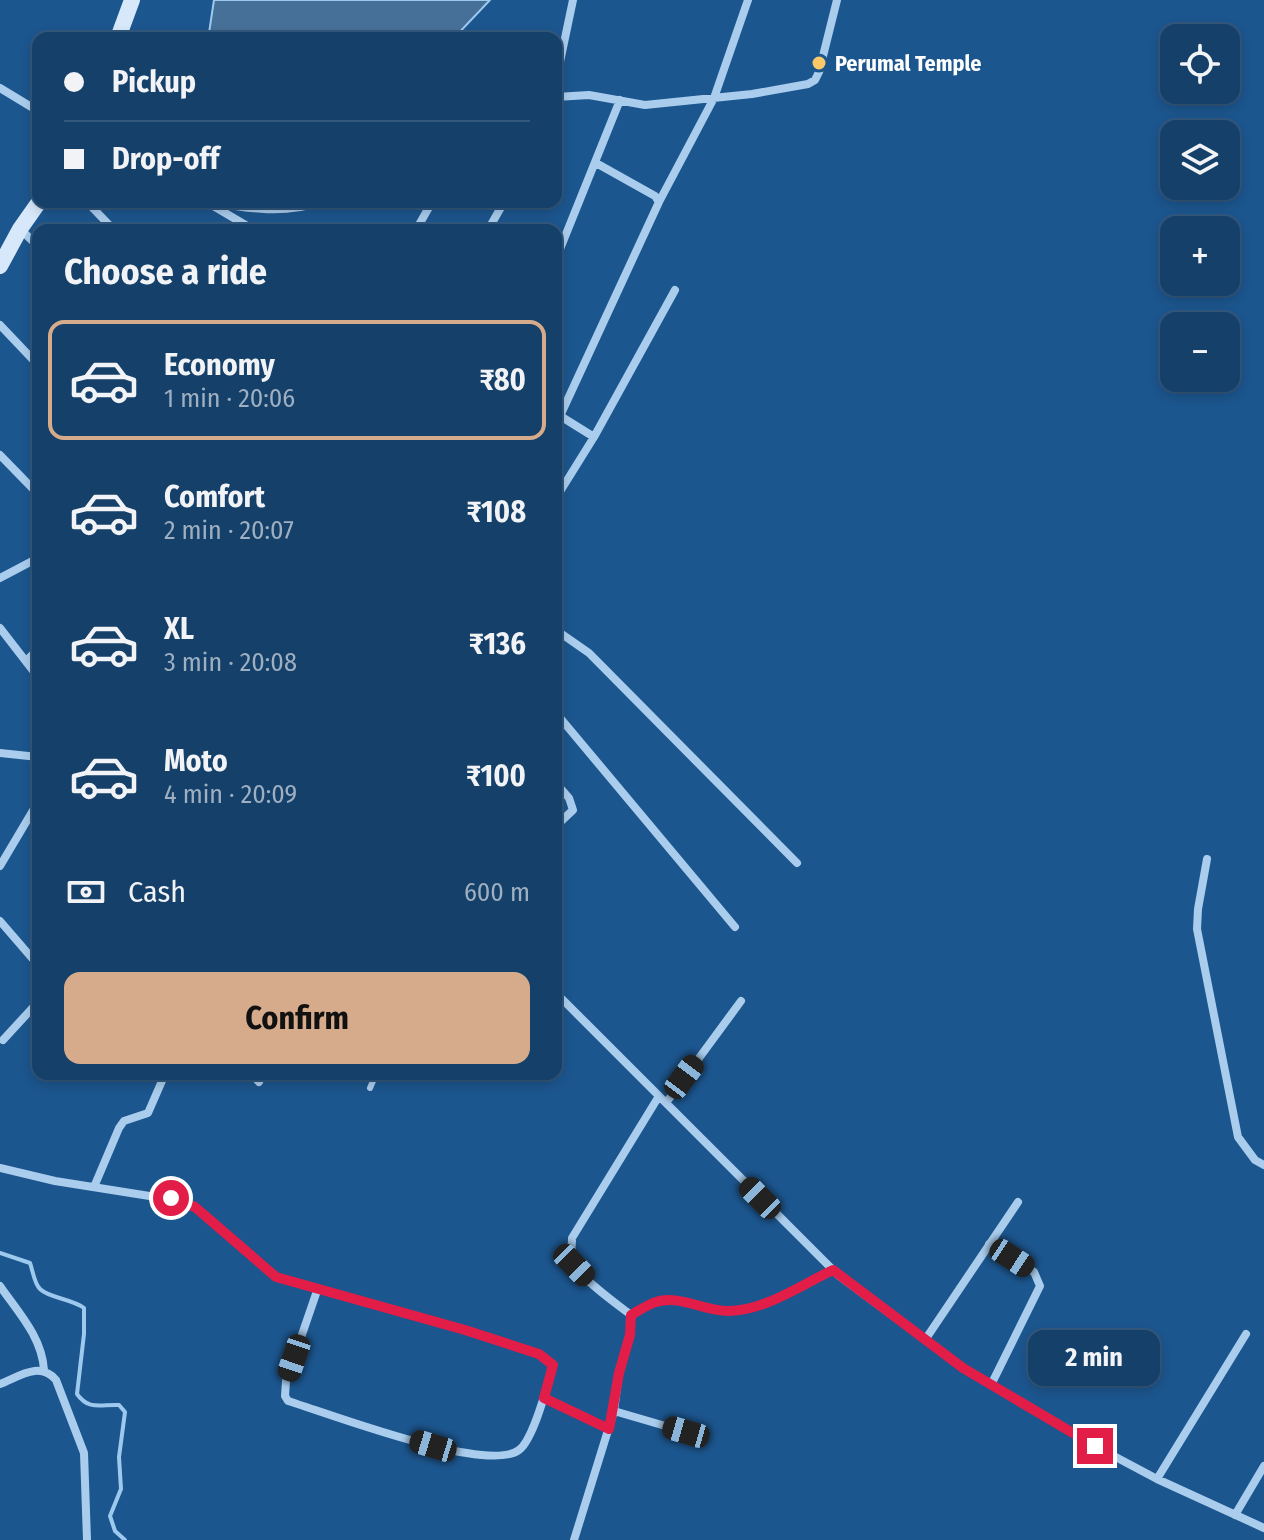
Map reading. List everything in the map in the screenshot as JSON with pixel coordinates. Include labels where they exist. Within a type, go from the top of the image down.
[{"type":"main road","points":[[120,32],[132,0]]},
{"type":"main road","points":[[0,266],[35,208]]},
{"type":"street","points":[[562,52],[573,0]]},
{"type":"street","points":[[562,407],[659,202],[714,98],[748,0]]},
{"type":"street","points":[[562,97],[589,95],[645,105],[808,84],[815,80],[837,0]]},
{"type":"street","points":[[0,88],[32,107]]},
{"type":"street","points":[[562,245],[620,100]]},
{"type":"street","points":[[596,163],[655,196],[659,202]]},
{"type":"street","points":[[93,208],[108,224]]},
{"type":"street","points":[[217,208],[244,224]]},
{"type":"street","points":[[247,208],[303,208]]},
{"type":"street","points":[[20,229],[32,240]]},
{"type":"street","points":[[562,488],[675,290]]},
{"type":"street","points":[[0,325],[32,359]]},
{"type":"street","points":[[562,417],[594,437]]},
{"type":"street","points":[[0,455],[32,488]]},
{"type":"street","points":[[0,578],[32,561]]},
{"type":"street","points":[[0,628],[32,669]]},
{"type":"street","points":[[562,634],[589,653],[797,863]]},
{"type":"street","points":[[26,661],[32,655]]},
{"type":"street","points":[[562,720],[735,927]]},
{"type":"street","points":[[0,753],[32,756]]},
{"type":"street","points":[[562,790],[573,810],[562,820]]},
{"type":"street","points":[[0,866],[32,812]]},
{"type":"street","points":[[0,848],[11,849]]},
{"type":"street","points":[[1207,859],[1197,929],[1238,1137],[1255,1160],[1264,1165]]},
{"type":"street","points":[[0,921],[32,958]]},
{"type":"street","points":[[562,999],[833,1270],[963,1368],[1095,1446],[1264,1529],[1260,1540]]},
{"type":"street","points":[[631,1315],[592,1284],[574,1265],[572,1238],[662,1099],[741,1001]]},
{"type":"street","points":[[3,1040],[32,1009]]},
{"type":"street","points":[[94,1187],[119,1128],[124,1121],[148,1113],[162,1080]]},
{"type":"street","points":[[0,1168],[55,1181],[188,1203],[270,1274],[318,1288],[539,1354],[553,1365],[544,1398],[525,1444],[511,1454],[455,1453],[288,1401],[285,1396],[286,1381],[318,1288]]},
{"type":"street","points":[[925,1340],[1018,1202]]},
{"type":"street","points":[[989,1244],[1034,1272],[1040,1286],[991,1385]]},
{"type":"street","points":[[631,1315],[655,1302],[673,1300],[729,1311],[783,1295],[833,1270]]},
{"type":"street","points":[[0,1286],[36,1337],[44,1370]]},
{"type":"street","points":[[574,1540],[614,1411],[619,1373],[630,1335],[631,1315]]},
{"type":"street","points":[[1157,1479],[1246,1334]]},
{"type":"street","points":[[0,1384],[38,1369],[56,1380],[84,1453],[87,1540]]},
{"type":"street","points":[[544,1398],[609,1429]]},
{"type":"street","points":[[614,1411],[686,1432]]},
{"type":"street","points":[[1235,1515],[1264,1466]]},
{"type":"lane","points":[[370,1088],[373,1080]]},
{"type":"water","points":[[214,0],[490,0],[460,32],[209,32]]},
{"type":"waterway","points":[[0,1253],[30,1263],[36,1284],[44,1292],[84,1308],[77,1394],[91,1405],[119,1405],[125,1412],[119,1457],[121,1489],[110,1516],[115,1531],[125,1540]]},
{"type":"place","name":"Perumal Temple","points":[[819,63]]},
{"type":"route","points":[[171,1198],[195,1207],[276,1277],[539,1354],[553,1365],[544,1398],[609,1429],[619,1373],[630,1335],[631,1315],[655,1302],[673,1300],[729,1311],[754,1306],[833,1270],[963,1368],[1095,1446]]}]
